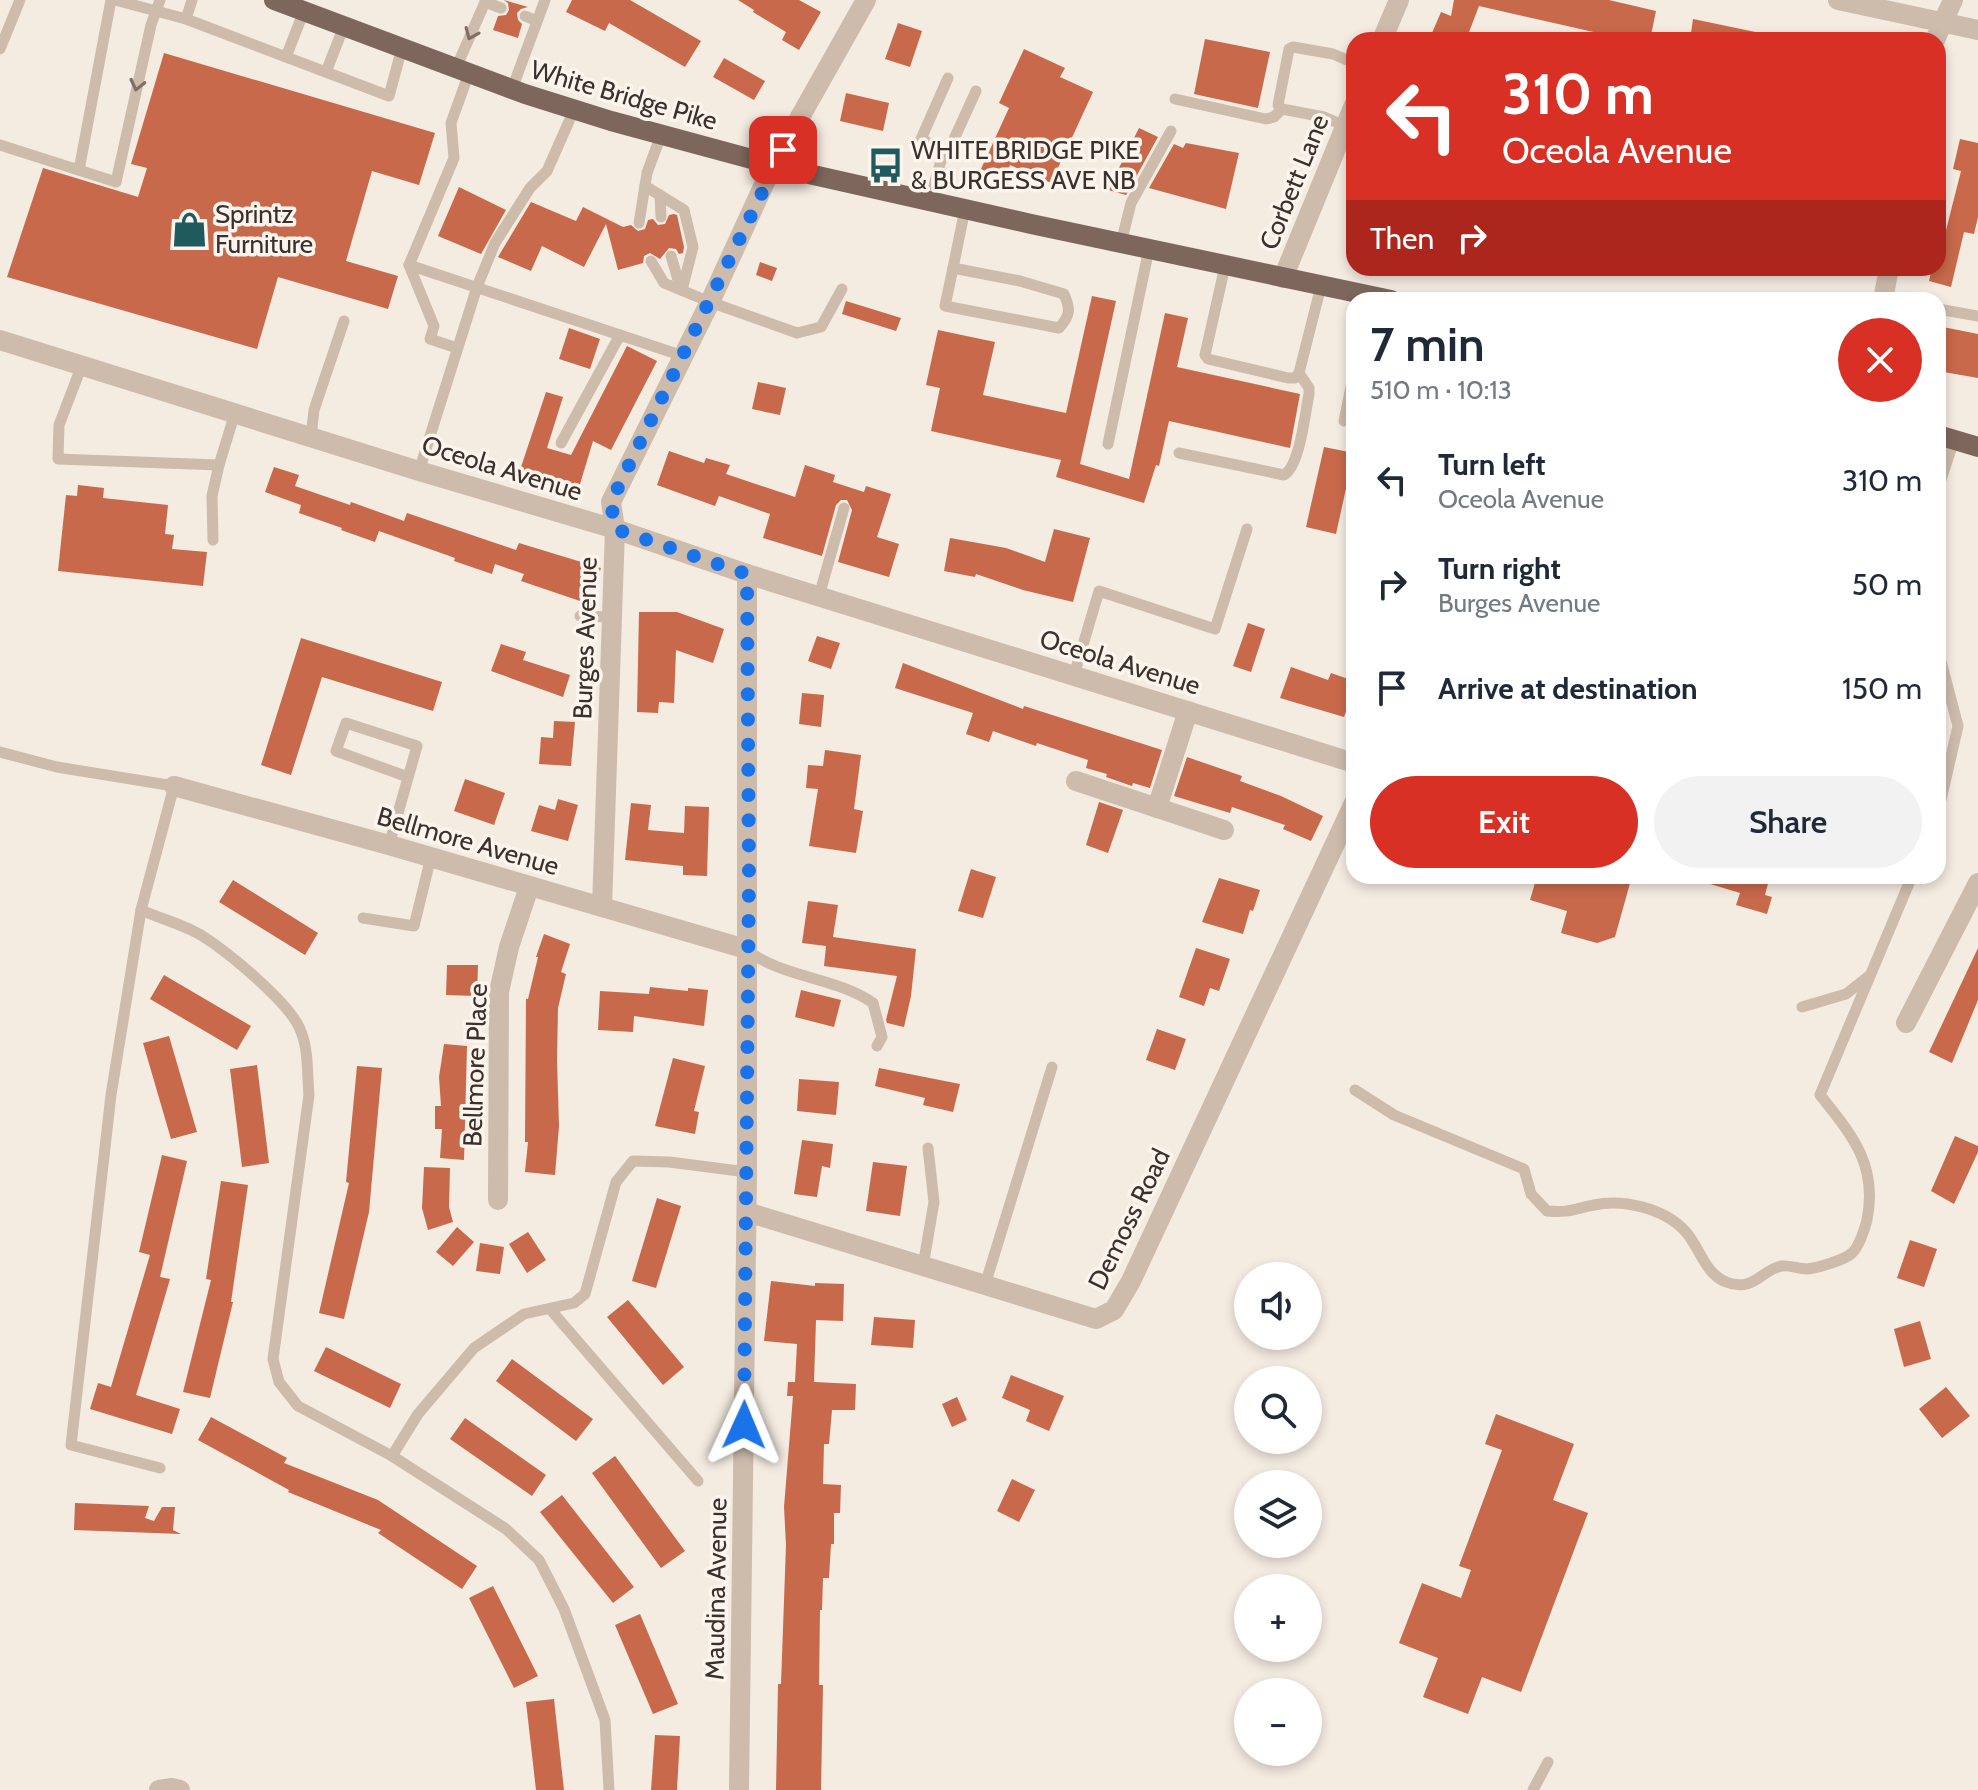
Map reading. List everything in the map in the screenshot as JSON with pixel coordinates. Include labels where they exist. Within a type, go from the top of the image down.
[{"type":"main road","name":"White Bridge Pike","points":[[274,0],[512,89],[661,135],[929,201],[1346,292]]},
{"type":"main road","points":[[1946,438],[1978,447]]},
{"type":"street","name":"Burges Avenue","points":[[602,907],[615,529],[611,502],[710,302],[773,165],[866,0]]},
{"type":"street","points":[[1385,32],[1399,0]]},
{"type":"street","points":[[1838,0],[1938,31],[1978,30]]},
{"type":"street","points":[[1938,31],[1953,0]]},
{"type":"street","name":"Corbett Lane","points":[[1283,278],[1345,126]]},
{"type":"street","name":"Oceola Avenue","points":[[0,340],[615,529],[747,574],[1346,760]]},
{"type":"street","name":"Maudina Avenue","points":[[739,1790],[747,1212],[747,574]]},
{"type":"street","points":[[1157,808],[1188,711]]},
{"type":"street","points":[[1076,781],[1224,830]]},
{"type":"street","name":"Bellmore Avenue","points":[[174,786],[746,949]]},
{"type":"street","name":"Demoss Road","points":[[747,1212],[1096,1319],[1114,1310],[1131,1281],[1346,820]]},
{"type":"street","points":[[1906,1023],[1978,883]]},
{"type":"street","name":"Bellmore Place","points":[[498,1200],[499,992],[509,947],[529,887]]},
{"type":"street","points":[[159,1790],[180,1790]]},
{"type":"lane","points":[[0,49],[20,0]]},
{"type":"lane","points":[[79,170],[113,0],[158,5],[186,19],[389,96],[402,48]]},
{"type":"lane","points":[[186,19],[192,0]]},
{"type":"lane","points":[[512,89],[545,0]]},
{"type":"lane","points":[[457,348],[430,339],[434,326],[409,265],[454,158],[451,123],[462,71],[486,1],[501,8]]},
{"type":"lane","points":[[0,145],[116,182],[158,5]]},
{"type":"lane","points":[[286,57],[304,11]]},
{"type":"lane","points":[[525,16],[537,21]]},
{"type":"lane","points":[[326,72],[344,26]]},
{"type":"lane","points":[[1345,126],[1324,117],[1282,109],[1278,105],[1289,49],[1293,47],[1333,54],[1346,60]]},
{"type":"lane","points":[[948,78],[921,139],[944,151],[948,152],[976,91]]},
{"type":"lane","points":[[1175,99],[1266,119],[1274,117],[1282,109]]},
{"type":"lane","points":[[419,471],[477,287],[495,243],[530,188],[547,171],[574,110]]},
{"type":"lane","points":[[1121,243],[1131,203],[1171,131]]},
{"type":"lane","points":[[639,223],[645,186],[661,135]]},
{"type":"lane","points":[[929,201],[944,151]]},
{"type":"lane","points":[[645,186],[684,210],[693,247],[682,290]]},
{"type":"lane","points":[[660,195],[661,217]]},
{"type":"lane","points":[[953,268],[1020,281],[1064,294],[1070,308],[1068,319],[1059,328],[945,306],[965,209]]},
{"type":"lane","points":[[1108,444],[1149,249]]},
{"type":"lane","points":[[671,256],[682,290]]},
{"type":"lane","points":[[651,261],[664,283],[797,333],[821,327],[842,289]]},
{"type":"lane","points":[[409,265],[683,356]]},
{"type":"lane","points":[[1225,266],[1205,355],[1208,359],[1288,378],[1295,378],[1299,373],[1321,286]]},
{"type":"lane","points":[[1946,310],[1978,316]]},
{"type":"lane","points":[[311,437],[314,410],[344,321]]},
{"type":"lane","points":[[561,443],[620,335]]},
{"type":"lane","points":[[82,365],[59,425],[58,459],[219,465]]},
{"type":"lane","points":[[1179,453],[1284,475],[1289,473],[1295,462],[1309,394],[1309,388],[1299,373]]},
{"type":"lane","points":[[1344,421],[1346,411]]},
{"type":"lane","points":[[213,540],[212,496],[235,413]]},
{"type":"lane","points":[[819,596],[844,508]]},
{"type":"lane","points":[[1074,675],[1099,591],[1215,629],[1247,529]]},
{"type":"lane","points":[[580,616],[611,617]]},
{"type":"lane","points":[[1946,680],[1958,726],[1946,759]]},
{"type":"lane","points":[[389,845],[417,746],[346,723],[336,751],[408,777]]},
{"type":"lane","points":[[0,752],[57,767],[174,786],[141,910],[111,1095],[71,1445],[160,1468]]},
{"type":"lane","points":[[363,918],[414,926],[431,857]]},
{"type":"lane","points":[[1355,1090],[1394,1115],[1524,1169],[1531,1194],[1547,1211],[1569,1213],[1596,1204],[1634,1204],[1664,1216],[1684,1230],[1710,1271],[1727,1282],[1746,1285],[1781,1266],[1807,1269],[1827,1265],[1853,1253],[1865,1226],[1871,1200],[1869,1173],[1851,1134],[1820,1095],[1909,884]]},
{"type":"lane","points":[[141,910],[203,936],[245,968],[273,995],[299,1027],[306,1054],[309,1095],[273,1359],[279,1382],[298,1406],[392,1456],[506,1529],[539,1560],[564,1609],[605,1720],[609,1790]]},
{"type":"lane","points":[[746,949],[759,959],[815,978],[873,1003],[882,1037],[877,1046]]},
{"type":"lane","points":[[1802,1007],[1846,994],[1870,976]]},
{"type":"lane","points":[[985,1285],[1052,1067]]},
{"type":"lane","points":[[923,1266],[934,1202],[928,1148]]},
{"type":"lane","points":[[392,1456],[418,1414],[474,1348],[524,1314],[574,1303],[585,1294],[616,1182],[633,1161],[669,1162],[747,1172]]},
{"type":"lane","points":[[550,1309],[698,1481]]},
{"type":"lane","points":[[1533,1790],[1548,1762]]},
{"type":"building","points":[[504,0],[528,7],[517,13],[522,24],[518,38],[493,30],[498,16],[506,15],[509,10]]},
{"type":"building","points":[[572,0],[630,0],[701,41],[685,67],[609,23],[605,31],[566,12]]},
{"type":"building","points":[[738,0],[799,0],[821,12],[799,50],[782,40],[786,32]]},
{"type":"building","points":[[1454,0],[1609,0],[1656,11],[1652,32],[1594,32],[1479,6],[1469,32],[1432,32],[1441,12],[1451,16]]},
{"type":"building","points":[[1693,19],[1755,32],[1691,32]]},
{"type":"building","points":[[898,23],[922,31],[910,67],[885,59]]},
{"type":"building","points":[[1205,39],[1270,52],[1258,108],[1194,94]]},
{"type":"building","points":[[1024,49],[1065,68],[1060,77],[1093,92],[1051,183],[1010,165],[1004,180],[981,169],[1009,108],[999,103]]},
{"type":"building","name":"Sprintz Furniture","points":[[164,53],[435,133],[419,185],[372,171],[346,261],[398,276],[388,309],[278,277],[257,349],[7,277],[43,168],[138,197],[147,168],[131,164]]},
{"type":"building","points":[[724,58],[765,81],[754,100],[713,77]]},
{"type":"building","points":[[846,93],[889,103],[883,131],[840,121]]},
{"type":"building","points":[[1139,128],[1158,137],[1126,195],[1108,190]]},
{"type":"building","points":[[1960,139],[1978,143],[1978,217],[1974,234],[1964,232],[1951,287],[1929,281],[1930,276],[1946,276],[1946,230],[1961,171],[1953,169]]},
{"type":"building","points":[[1186,143],[1239,153],[1226,209],[1149,188],[1174,144],[1183,148]]},
{"type":"building","points":[[459,187],[506,210],[481,254],[438,236]]},
{"type":"building","points":[[531,202],[576,221],[583,207],[623,227],[631,225],[638,231],[645,229],[648,220],[653,219],[658,225],[665,224],[669,215],[677,215],[683,253],[669,248],[660,259],[650,253],[644,256],[643,263],[618,270],[606,224],[584,267],[542,246],[531,271],[498,257]]},
{"type":"building","points":[[760,262],[777,268],[772,281],[756,275]]},
{"type":"building","points":[[1092,296],[1116,301],[1080,464],[1129,479],[1165,313],[1188,318],[1177,367],[1300,394],[1290,448],[1169,421],[1159,466],[1156,465],[1144,503],[1056,477],[1061,460],[931,431],[940,388],[926,385],[938,330],[995,342],[983,395],[1066,413]]},
{"type":"building","points":[[846,301],[901,318],[896,331],[842,314]]},
{"type":"building","points":[[569,328],[600,339],[590,369],[559,359]]},
{"type":"building","points":[[1946,328],[1978,334],[1978,378],[1946,372]]},
{"type":"building","points":[[627,346],[657,361],[611,450],[593,441],[577,494],[518,476],[546,392],[563,397],[547,448],[571,455]]},
{"type":"building","points":[[758,382],[786,388],[780,415],[752,409]]},
{"type":"building","points":[[1324,447],[1346,451],[1346,489],[1336,534],[1306,527]]},
{"type":"building","points":[[669,451],[704,463],[706,458],[730,465],[726,474],[795,497],[805,465],[835,475],[833,482],[864,492],[866,486],[891,494],[877,537],[899,544],[889,577],[838,562],[852,510],[847,500],[841,500],[836,505],[822,556],[763,538],[770,514],[719,496],[715,506],[657,485]]},
{"type":"building","points":[[274,467],[299,475],[295,486],[350,505],[351,502],[404,521],[407,513],[516,550],[519,543],[601,568],[592,596],[583,592],[580,601],[521,581],[524,574],[495,564],[492,574],[379,531],[375,542],[299,513],[301,505],[265,492]]},
{"type":"building","points":[[78,485],[104,488],[103,498],[168,505],[165,534],[174,535],[172,549],[207,552],[203,586],[58,571],[66,495],[77,496]]},
{"type":"building","points":[[1054,529],[1090,538],[1073,602],[976,574],[975,577],[944,571],[950,538],[1006,548],[1045,562]]},
{"type":"building","points":[[639,612],[677,612],[724,629],[713,663],[676,650],[674,703],[659,702],[658,713],[637,712]]},
{"type":"building","points":[[1248,623],[1265,629],[1251,672],[1233,666]]},
{"type":"building","points":[[817,636],[840,643],[831,669],[808,661]]},
{"type":"building","points":[[301,638],[442,682],[433,711],[322,677],[291,775],[261,765]]},
{"type":"building","points":[[501,644],[526,652],[523,660],[570,675],[563,697],[491,671]]},
{"type":"building","points":[[903,663],[1023,709],[1024,706],[1162,750],[1150,788],[1133,783],[1132,786],[1106,777],[1107,774],[1086,768],[1088,760],[1037,743],[1036,746],[993,731],[989,742],[966,734],[973,713],[895,688]]},
{"type":"building","points":[[1291,667],[1328,680],[1331,673],[1346,678],[1344,717],[1280,698]]},
{"type":"building","points":[[802,693],[824,695],[821,727],[799,724]]},
{"type":"building","points":[[554,721],[575,722],[571,766],[539,764],[541,737],[553,738]]},
{"type":"building","points":[[825,750],[861,755],[854,809],[863,811],[856,853],[809,846],[818,789],[806,788],[808,765],[823,766]]},
{"type":"building","points":[[1187,757],[1242,776],[1240,781],[1323,816],[1311,841],[1283,829],[1285,825],[1232,807],[1230,813],[1174,796]]},
{"type":"building","points":[[465,779],[505,793],[494,825],[454,811]]},
{"type":"building","points":[[558,799],[578,805],[568,841],[531,831],[539,805],[555,810]]},
{"type":"building","points":[[1099,802],[1123,810],[1108,853],[1086,845]]},
{"type":"building","points":[[631,803],[651,805],[648,830],[684,833],[685,806],[709,807],[707,876],[683,875],[683,866],[625,860]]},
{"type":"building","points":[[971,869],[996,877],[983,918],[958,911]]},
{"type":"building","points":[[1219,878],[1260,890],[1243,934],[1202,922]]},
{"type":"building","points":[[233,880],[318,933],[305,955],[219,902]]},
{"type":"building","points":[[1535,884],[1630,884],[1615,937],[1597,943],[1561,933],[1567,911],[1530,900]]},
{"type":"building","points":[[1710,884],[1768,884],[1765,895],[1772,897],[1767,914],[1736,905],[1740,893]]},
{"type":"building","points":[[808,901],[838,905],[833,937],[916,949],[904,1027],[887,1023],[886,1020],[897,976],[824,966],[826,946],[802,943]]},
{"type":"building","points":[[544,934],[570,944],[561,972],[566,974],[558,1008],[559,1126],[555,1175],[525,1172],[528,1142],[525,1142],[526,999]]},
{"type":"building","points":[[1196,948],[1230,959],[1219,991],[1210,988],[1204,1006],[1179,997]]},
{"type":"building","points":[[1978,948],[1978,1000],[1952,1063],[1929,1052]]},
{"type":"building","points":[[447,965],[478,965],[477,996],[446,995]]},
{"type":"building","points":[[164,975],[251,1026],[237,1050],[150,999]]},
{"type":"building","points":[[650,987],[708,990],[704,1026],[634,1016],[633,1032],[598,1030],[600,991],[649,994]]},
{"type":"building","points":[[801,990],[841,1000],[834,1027],[795,1017]]},
{"type":"building","points":[[1157,1029],[1186,1039],[1175,1070],[1146,1060]]},
{"type":"building","points":[[169,1036],[197,1132],[171,1139],[143,1043]]},
{"type":"building","points":[[444,1044],[467,1046],[464,1160],[440,1158],[442,1129],[435,1129],[435,1106],[441,1106],[439,1077]]},
{"type":"building","points":[[673,1058],[705,1066],[694,1111],[699,1112],[695,1134],[655,1126]]},
{"type":"building","points":[[257,1065],[269,1163],[242,1167],[230,1069]]},
{"type":"building","points":[[357,1066],[382,1068],[369,1212],[344,1319],[319,1313],[349,1183],[346,1182]]},
{"type":"building","points":[[879,1068],[960,1084],[953,1112],[923,1105],[925,1098],[875,1086]]},
{"type":"building","points":[[799,1079],[839,1082],[836,1115],[797,1111]]},
{"type":"building","points":[[1955,1136],[1978,1146],[1978,1152],[1954,1204],[1931,1191]]},
{"type":"building","points":[[802,1140],[833,1144],[830,1168],[822,1166],[817,1197],[794,1194]]},
{"type":"building","points":[[162,1155],[187,1161],[160,1277],[170,1279],[136,1395],[180,1409],[172,1434],[90,1409],[98,1383],[111,1387],[150,1255],[139,1252]]},
{"type":"building","points":[[873,1162],[907,1166],[900,1216],[866,1211]]},
{"type":"building","points":[[424,1167],[450,1168],[449,1207],[453,1222],[428,1230],[422,1208]]},
{"type":"building","points":[[221,1181],[248,1185],[233,1302],[210,1398],[183,1392],[211,1280],[206,1279]]},
{"type":"building","points":[[657,1198],[681,1206],[656,1288],[632,1281]]},
{"type":"building","points":[[457,1227],[474,1242],[453,1266],[436,1252]]},
{"type":"building","points":[[528,1232],[546,1260],[527,1273],[509,1244]]},
{"type":"building","points":[[1910,1240],[1937,1249],[1924,1287],[1897,1278]]},
{"type":"building","points":[[480,1243],[504,1247],[500,1274],[476,1271]]},
{"type":"building","points":[[771,1281],[815,1286],[815,1283],[844,1284],[843,1321],[816,1320],[814,1382],[856,1384],[855,1410],[832,1410],[829,1444],[824,1444],[823,1484],[841,1485],[840,1513],[834,1513],[834,1544],[831,1544],[829,1578],[823,1578],[820,1610],[819,1685],[823,1685],[821,1790],[776,1790],[786,1545],[784,1507],[793,1396],[787,1396],[788,1382],[795,1382],[797,1344],[764,1341]]},
{"type":"building","points":[[628,1300],[684,1367],[663,1385],[607,1317]]},
{"type":"building","points":[[874,1317],[915,1320],[913,1348],[871,1345]]},
{"type":"building","points":[[1920,1321],[1931,1359],[1904,1367],[1894,1329]]},
{"type":"building","points":[[326,1347],[401,1384],[390,1408],[314,1371]]},
{"type":"building","points":[[512,1359],[593,1419],[576,1441],[496,1381]]},
{"type":"building","points":[[1011,1375],[1064,1396],[1049,1431],[1026,1421],[1030,1410],[1002,1398]]},
{"type":"building","points":[[1946,1387],[1970,1416],[1942,1438],[1919,1409]]},
{"type":"building","points":[[957,1397],[967,1420],[952,1427],[942,1404]]},
{"type":"building","points":[[1496,1414],[1574,1444],[1553,1500],[1588,1513],[1521,1692],[1482,1677],[1468,1714],[1423,1697],[1438,1658],[1399,1643],[1422,1583],[1461,1598],[1471,1570],[1459,1566],[1502,1450],[1485,1444]]},
{"type":"building","points":[[211,1417],[287,1458],[284,1463],[378,1500],[477,1566],[462,1589],[378,1533],[381,1530],[288,1492],[198,1440]]},
{"type":"building","points":[[465,1418],[546,1475],[532,1496],[450,1439]]},
{"type":"building","points":[[615,1456],[685,1551],[661,1568],[592,1473]]},
{"type":"building","points":[[1012,1479],[1035,1490],[1019,1522],[997,1511]]},
{"type":"building","points":[[562,1495],[634,1587],[613,1603],[540,1512]]},
{"type":"building","points":[[75,1503],[149,1506],[145,1518],[154,1521],[162,1507],[175,1507],[173,1530],[181,1534],[74,1530]]},
{"type":"building","points":[[493,1586],[538,1676],[514,1688],[469,1598]]},
{"type":"building","points":[[640,1614],[678,1704],[653,1714],[615,1625]]},
{"type":"building","points":[[554,1699],[564,1790],[536,1790],[526,1702]]},
{"type":"building","points":[[655,1735],[680,1736],[677,1790],[651,1790]]},
{"type":"place","name":"WHITE BRIDGE PIKE & BURGESS AVE NB","points":[[885,165]]},
{"type":"place","name":"Sprintz Furniture","points":[[189,229]]},
{"type":"route","points":[[744,1425],[749,875],[747,574],[615,529],[611,502],[783,150]]}]
